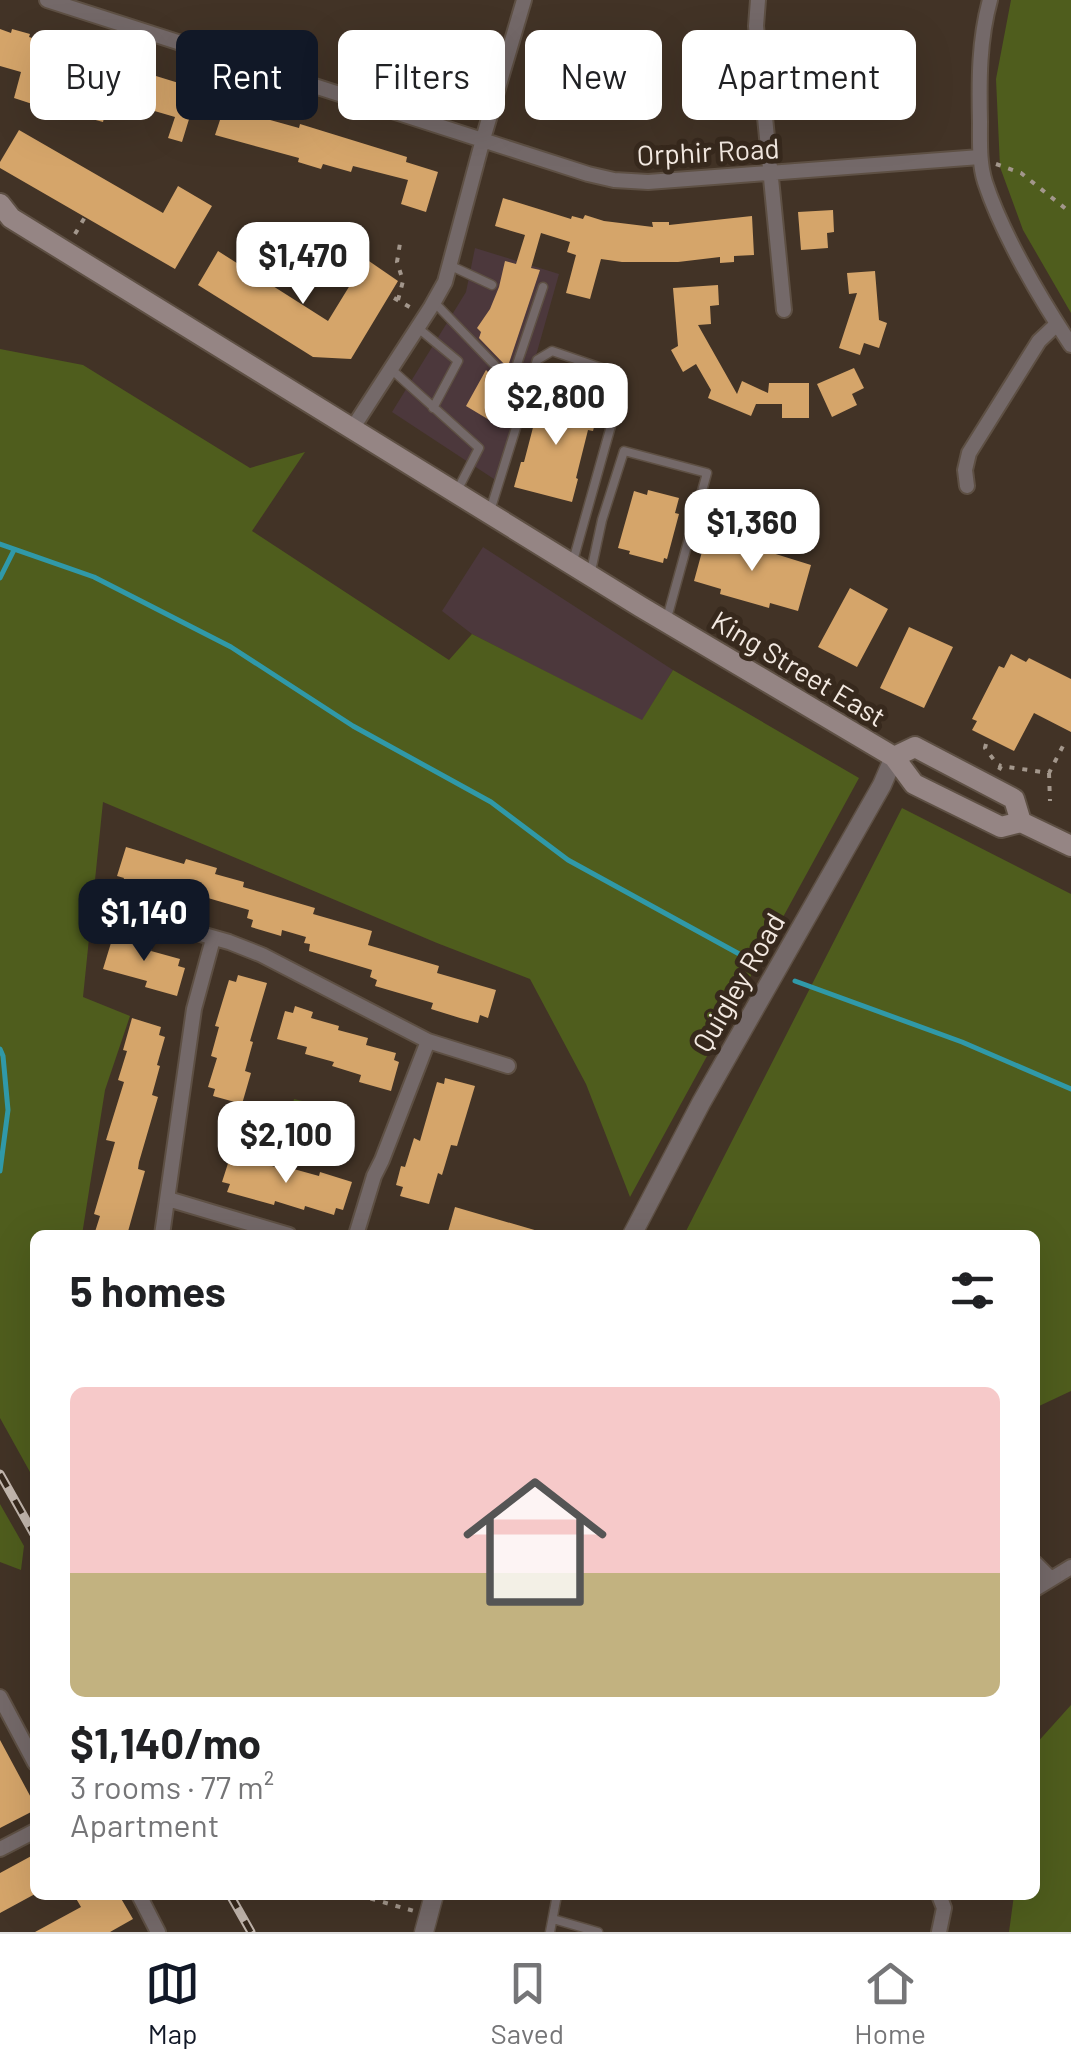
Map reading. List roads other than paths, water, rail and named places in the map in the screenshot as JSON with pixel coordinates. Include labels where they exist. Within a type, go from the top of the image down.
[{"type":"main road","name":"King Street East","points":[[4,213],[489,514],[894,757],[914,784],[1001,827],[1021,822],[1071,846]]},
{"type":"main road","name":"King Street East","points":[[894,757],[915,748],[1014,799],[1021,822]]},
{"type":"street","name":"Orphir Road","points":[[46,0],[614,180],[648,182],[980,157]]},
{"type":"street","points":[[352,429],[445,282],[524,0]]},
{"type":"street","points":[[758,0],[756,26],[784,310]]},
{"type":"street","points":[[990,0],[983,25],[979,74],[980,157],[985,182],[1006,232],[1071,345]]},
{"type":"street","points":[[968,486],[965,470],[969,453],[1039,341],[1057,324]]},
{"type":"street","name":"Quigley Road","points":[[635,1230],[894,757]]},
{"type":"street","points":[[102,906],[262,955],[428,1041],[508,1066]]},
{"type":"street","points":[[163,1230],[194,1009],[213,939]]},
{"type":"street","points":[[358,1230],[374,1176],[428,1041]]},
{"type":"street","points":[[168,1199],[272,1230]]},
{"type":"street","points":[[1040,1585],[1071,1566]]},
{"type":"street","points":[[1040,1568],[1050,1578]]},
{"type":"street","points":[[0,1697],[30,1754]]},
{"type":"street","points":[[0,1850],[30,1833]]},
{"type":"street","points":[[141,1900],[154,1930]]},
{"type":"street","points":[[939,1932],[944,1908],[941,1900]]},
{"type":"lane","points":[[449,265],[492,284]]},
{"type":"lane","points":[[434,302],[511,382],[543,287]]},
{"type":"lane","points":[[422,322],[439,346],[458,361],[433,408]]},
{"type":"lane","points":[[439,346],[454,326]]},
{"type":"lane","points":[[489,514],[537,360],[552,352],[616,372],[616,408],[581,570]]},
{"type":"lane","points":[[391,369],[479,448],[456,493]]},
{"type":"lane","points":[[581,570],[624,450],[707,473],[666,621]]},
{"type":"lane","points":[[550,1932],[556,1900]]},
{"type":"lane","points":[[553,1919],[598,1932]]},
{"type":"waterway","points":[[0,544],[94,577],[231,647],[353,726],[491,802],[568,860],[752,961]]},
{"type":"waterway","points":[[0,578],[14,550]]},
{"type":"waterway","points":[[795,981],[962,1042],[1071,1089]]},
{"type":"waterway","points":[[0,1049],[8,1110],[0,1171]]},
{"type":"railway","points":[[0,1474],[30,1527]]},
{"type":"railway","points":[[233,1900],[251,1932]]}]
